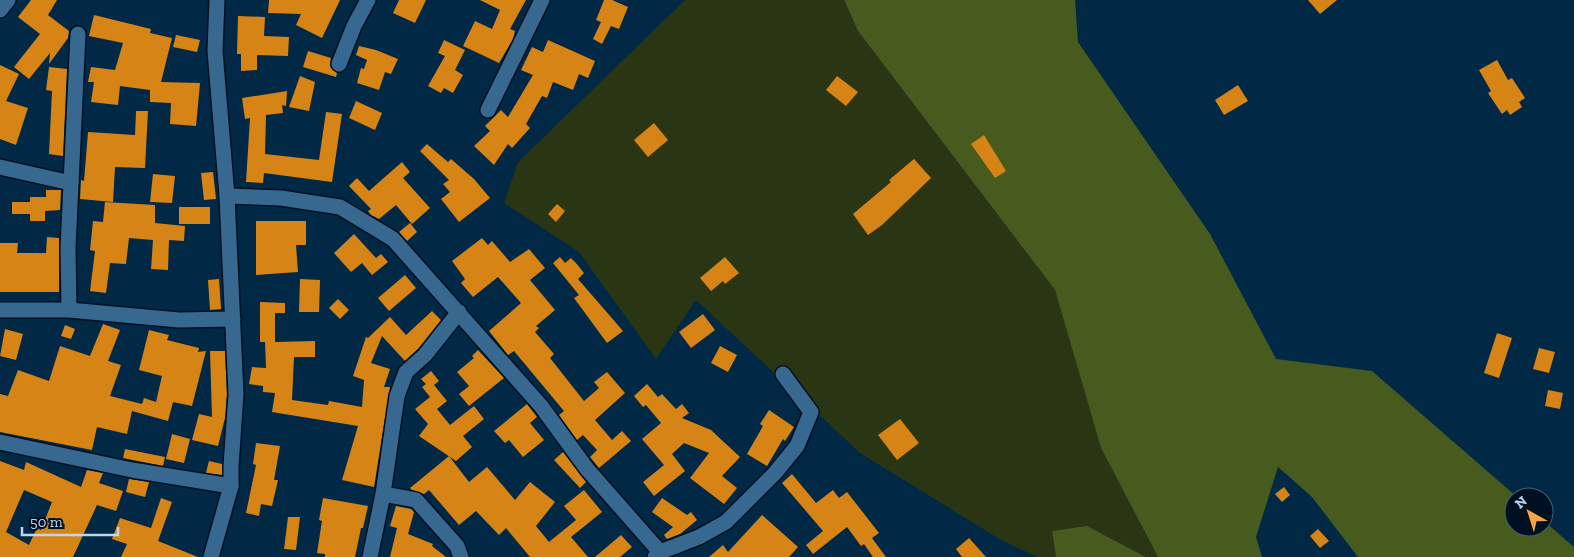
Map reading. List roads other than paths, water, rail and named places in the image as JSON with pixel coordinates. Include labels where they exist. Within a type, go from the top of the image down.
[{"type":"street","points":[[0,10],[8,0]]},
{"type":"street","points":[[211,557],[231,486],[230,466],[236,394],[227,196],[215,51],[217,0]]},
{"type":"street","points":[[339,64],[354,26],[368,0]]},
{"type":"street","points":[[488,110],[542,0]]},
{"type":"street","points":[[69,310],[68,248],[78,34]]},
{"type":"street","points":[[0,167],[71,183]]},
{"type":"street","points":[[227,196],[280,198],[340,207],[393,239],[541,406],[587,470],[658,555],[700,537],[726,522],[774,473],[797,446],[811,412],[783,374]]},
{"type":"street","points":[[0,310],[69,310],[179,320],[233,319]]},
{"type":"street","points":[[370,557],[383,494],[397,396],[406,372],[425,356],[459,312]]},
{"type":"street","points":[[0,442],[132,470],[231,486]]},
{"type":"street","points":[[383,494],[416,500],[458,546],[461,557]]}]
